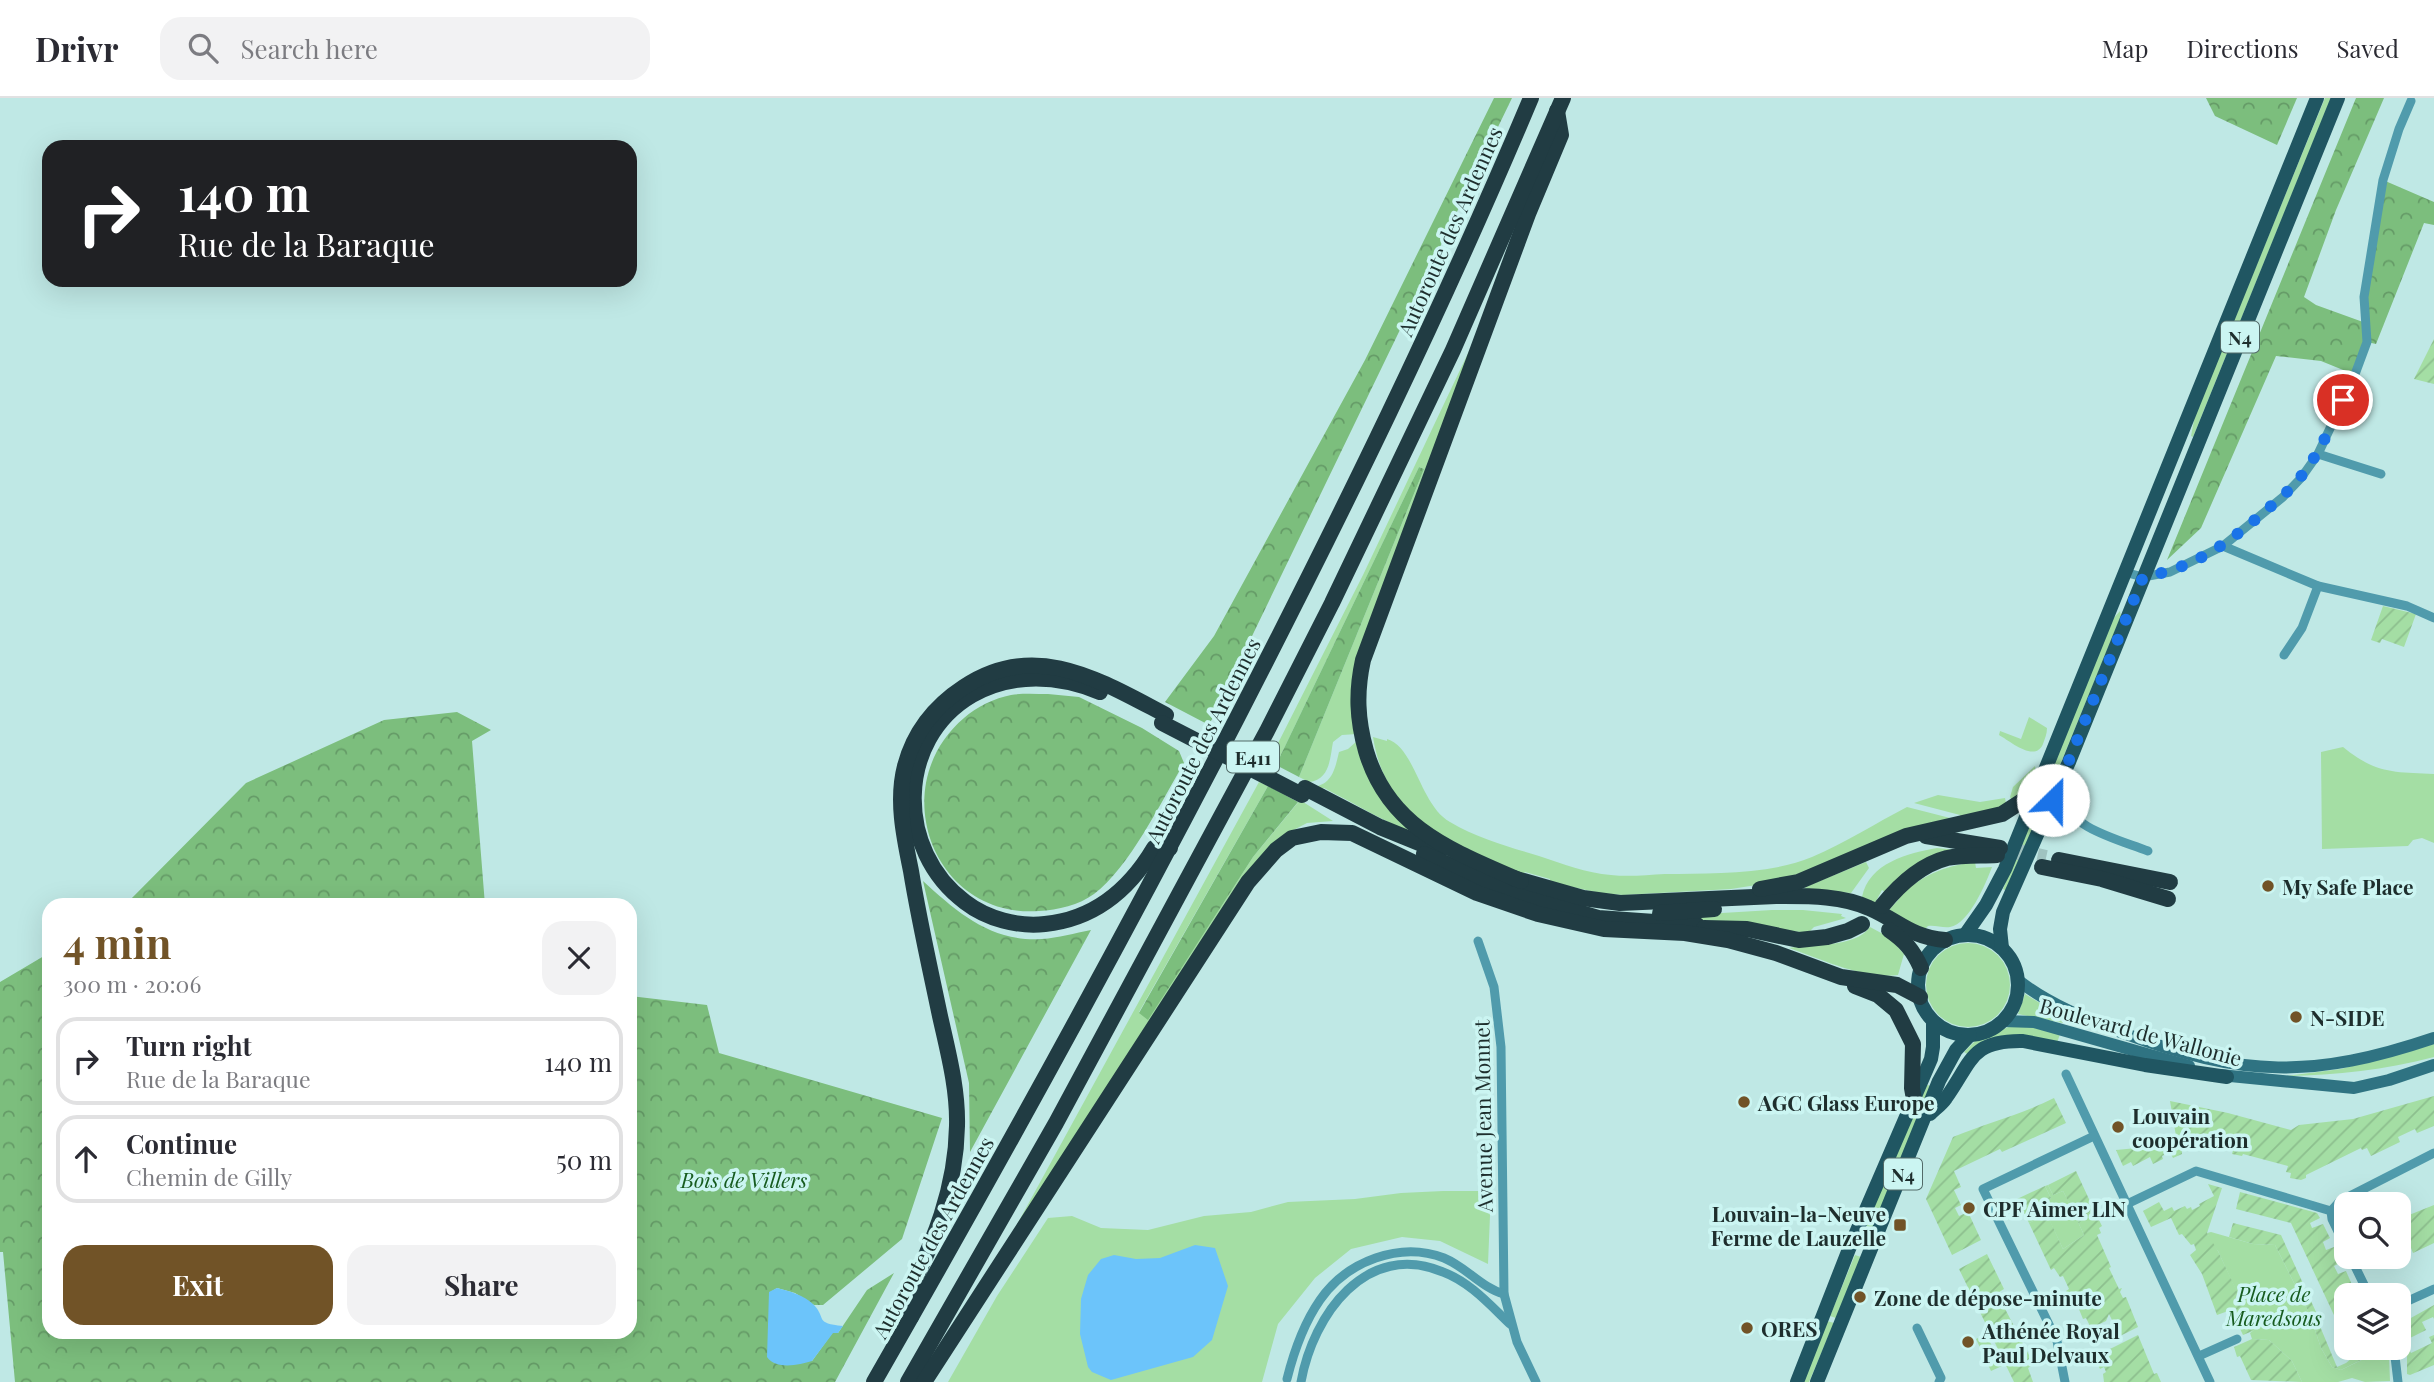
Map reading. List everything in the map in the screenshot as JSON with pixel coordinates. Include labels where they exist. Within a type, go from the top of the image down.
[{"type":"highway","name":"Autoroute des Ardennes","points":[[874,1382],[1030,1105],[1170,848],[1303,590],[1427,333],[1531,98]]},
{"type":"highway","points":[[1521,881],[1462,855],[1408,821],[1383,792],[1370,767],[1357,709],[1363,660],[1523,227],[1561,135],[1560,104]]},
{"type":"highway","name":"E411","points":[[908,1382],[1056,1123],[1267,731],[1332,603],[1453,350],[1560,104]]},
{"type":"highway","points":[[911,1317],[906,1297],[931,1246],[946,1207],[953,1176],[957,1126],[956,1098],[920,925],[903,822],[901,792],[905,767],[922,726],[952,695],[972,682],[1016,667],[1060,667],[1084,673],[1164,719],[1304,792],[1489,872],[1521,881],[1601,901],[1620,903],[1800,896],[1854,902],[1923,937],[1945,940]]},
{"type":"highway","points":[[1164,719],[1066,680],[1027,678],[989,687],[954,709],[927,743],[915,781],[912,804],[921,844],[942,880],[975,909],[999,919],[1020,923],[1065,922],[1089,913],[1111,900],[1128,884],[1143,867],[1154,848],[1170,848]]},
{"type":"highway","points":[[1304,792],[1374,833],[1517,894],[1598,918],[1670,921],[1723,928]]},
{"type":"highway","points":[[1696,899],[1706,895],[1798,882],[1906,836],[2002,814],[2034,794]]},
{"type":"highway","points":[[924,1382],[1248,882],[1276,849],[1292,838],[1321,832],[1352,833],[1477,893],[1538,914],[1604,929],[1712,936],[1776,953],[1841,977],[1897,985],[1920,998]]},
{"type":"highway","points":[[1882,906],[1895,890],[1920,869],[1948,858],[1998,852],[1939,837],[1906,836]]},
{"type":"highway","points":[[2168,899],[2044,862],[2103,867],[2170,882]]},
{"type":"highway","points":[[1543,902],[1616,914],[1809,905],[1861,915],[1876,922],[1902,939],[1912,950],[1921,968]]},
{"type":"highway","points":[[1604,929],[1747,929],[1799,940],[1827,937],[1862,924]]},
{"type":"highway","points":[[1841,977],[1856,987],[1878,995],[1896,1010],[1913,1044],[1912,1103]]},
{"type":"main road","name":"N4","points":[[1965,935],[1996,887],[2317,98]]},
{"type":"main road","name":"N4","points":[[2019,981],[2014,964],[2002,948],[2000,929],[2003,912],[2148,576],[2338,98]]},
{"type":"main road","points":[[1920,998],[1918,981],[1921,968],[1931,951],[1945,940],[1965,935],[1985,937],[2002,948]]},
{"type":"main road","points":[[1933,1021],[1950,1032],[1970,1035],[1988,1031],[2003,1021],[2015,1003],[2019,981]]},
{"type":"main road","name":"Boulevard de Wallonie","points":[[2019,981],[2057,1006],[2119,1031],[2200,1058],[2253,1067],[2311,1068],[2350,1062],[2434,1038]]},
{"type":"main road","name":"N4","points":[[1797,1382],[1933,1047],[1933,1021],[1920,998]]},
{"type":"main road","name":"Boulevard de Wallonie","points":[[2003,1021],[2034,1022],[2227,1077],[2354,1088],[2434,1065]]},
{"type":"main road","name":"N4","points":[[1817,1382],[1948,1065],[1970,1035]]},
{"type":"main road","points":[[1926,1117],[1945,1099],[1967,1062],[1976,1053],[1986,1046],[2006,1041],[2030,1042],[2145,1065],[2227,1077]]},
{"type":"street","points":[[2124,572],[2148,576],[2170,572],[2223,546],[2283,496],[2301,478],[2318,453],[2354,377],[2367,342],[2364,297],[2383,180],[2411,101]]},
{"type":"street","points":[[2318,453],[2381,474]]},
{"type":"street","points":[[2223,546],[2318,586],[2407,606],[2434,618]]},
{"type":"street","points":[[2284,655],[2302,628],[2318,586]]},
{"type":"street","points":[[2055,794],[2071,816],[2084,825],[2148,850]]},
{"type":"street","name":"Avenue Jean Monnet","points":[[1478,941],[1494,987],[1501,1047],[1504,1294],[1510,1324],[1536,1382]]},
{"type":"street","points":[[2066,1074],[2210,1382]]},
{"type":"street","points":[[2065,1382],[2056,1341],[1983,1189],[2094,1136]]},
{"type":"street","points":[[2334,1223],[2331,1211],[2340,1200],[2434,1153]]},
{"type":"street","points":[[2127,1204],[2196,1171],[2331,1211]]},
{"type":"street","points":[[1287,1379],[1299,1340],[1320,1301],[1340,1278],[1377,1257],[1397,1253],[1432,1254],[1455,1264],[1493,1291],[1504,1294]]},
{"type":"street","name":"Avenue Jean Monnet","points":[[1301,1382],[1310,1347],[1332,1304],[1346,1289],[1362,1278],[1385,1268],[1426,1266],[1444,1272],[1466,1284],[1510,1324]]},
{"type":"street","points":[[2411,1300],[2434,1289]]},
{"type":"street","points":[[1917,1328],[1941,1378],[1939,1382]]},
{"type":"street","points":[[2199,1356],[2237,1339]]},
{"type":"street","points":[[2395,1360],[2398,1382]]},
{"type":"green space","points":[[1494,98],[1512,98],[1209,725],[1165,702],[1214,636],[1365,360]]},
{"type":"green space","points":[[2206,98],[2297,98],[2277,145],[2215,116]]},
{"type":"green space","points":[[2325,98],[2331,98],[2193,437],[2195,415]]},
{"type":"green space","points":[[2356,98],[2384,98],[2336,210],[2304,297],[2316,305],[2363,322],[2366,342],[2353,374],[2321,361],[2276,356],[2201,528],[2167,560]]},
{"type":"green space","points":[[2383,180],[2434,202],[2434,225],[2424,223],[2376,344],[2367,342],[2364,297]]},
{"type":"green space","points":[[2434,339],[2434,384],[2414,379]]},
{"type":"green space","points":[[1469,351],[1472,352],[1376,614],[1357,734],[1342,735],[1333,742],[1325,773],[1309,782],[1299,777],[1424,469],[1419,467],[1276,765],[1269,761],[1363,575]]},
{"type":"green space","points":[[1419,467],[1424,469],[1299,777],[1276,765]]},
{"type":"green space","points":[[2383,606],[2416,614],[2404,647],[2382,639],[2380,643],[2371,640]]},
{"type":"green space","points":[[2120,611],[2121,616],[2008,892],[2003,889],[2113,619]]},
{"type":"green space","points":[[1011,695],[1079,697],[1142,728],[1179,751],[1184,763],[1132,851],[1107,883],[1094,894],[1075,904],[1054,909],[1039,911],[1002,908],[971,894],[948,871],[932,843],[925,811],[927,778],[940,746],[974,710]]},
{"type":"green space","points":[[457,712],[491,730],[472,741],[484,898],[132,898],[246,783],[384,720]]},
{"type":"green space","points":[[2029,717],[2047,728],[2039,749],[2022,749],[1999,735],[2000,731],[2021,739]]},
{"type":"green space","points":[[1373,737],[1397,744],[1411,764],[1431,803],[1450,822],[1493,842],[1602,874],[1631,876],[1759,870],[1812,857],[1907,807],[1954,819],[1776,882],[1731,889],[1623,895],[1600,893],[1549,882],[1550,879],[1525,872],[1524,874],[1472,852],[1427,826],[1408,810],[1393,791],[1381,767]]},
{"type":"green space","points":[[1357,741],[1421,837],[1324,788],[1318,790],[1311,787],[1324,784],[1328,780],[1339,752],[1348,749]]},
{"type":"green space","points":[[2343,747],[2366,762],[2386,770],[2434,774],[2434,843],[2422,838],[2413,840],[2408,846],[2322,849],[2321,752]]},
{"type":"green space","points":[[2035,766],[2032,781],[2013,803],[2010,797],[2013,787]]},
{"type":"green space","points":[[1259,782],[1268,786],[1139,1012],[1148,1019],[1253,857],[1300,800],[1333,821],[1307,823],[1282,836],[1003,1250]]},
{"type":"green space","points":[[1268,786],[1298,802],[1253,857],[1148,1020],[1139,1013]]},
{"type":"green space","points":[[1938,795],[1980,802],[2005,798],[2007,808],[1961,818],[1960,815],[1914,803]]},
{"type":"green space","points":[[1937,848],[1957,850],[1885,892],[1882,890],[1875,903],[1862,897],[1866,885],[1881,868],[1902,857]]},
{"type":"green space","points":[[1866,862],[1869,868],[1851,893],[1806,890],[1805,887]]},
{"type":"green space","points":[[1975,862],[1976,868],[1992,867],[1976,902],[1957,924],[1950,927],[1928,926],[1922,932],[1889,910],[1899,899],[1897,898],[1924,878],[1943,869]]},
{"type":"green space","points":[[923,881],[976,923],[1007,936],[1042,939],[1091,930],[970,1152],[969,1083]]},
{"type":"green space","points":[[1772,910],[1842,914],[1841,916],[1846,918],[1814,927],[1808,933],[1672,916]]},
{"type":"green space","points":[[1870,927],[1883,934],[1884,932],[1904,954],[1898,975],[1857,972],[1789,948],[1843,942],[1863,934]]},
{"type":"green space","points":[[1968,943],[1984,946],[1998,955],[2007,969],[2010,985],[2007,1001],[1998,1015],[1984,1024],[1968,1027],[1952,1024],[1938,1015],[1929,1001],[1926,985],[1929,969],[1938,955],[1952,946]]},
{"type":"green space","name":"Bois de Villers","points":[[42,957],[42,1339],[637,1339],[637,997],[707,1005],[719,1053],[942,1118],[902,1239],[823,1305],[814,1305],[795,1293],[777,1288],[769,1293],[812,1361],[833,1332],[838,1333],[867,1290],[894,1273],[835,1382],[15,1382],[3,1252],[0,1252],[0,982]]},
{"type":"green space","points":[[2025,994],[2065,1018],[2063,1023],[2018,1014]]},
{"type":"green space","points":[[2011,1026],[2031,1027],[2060,1034],[2057,1043],[2033,1038],[1969,1055],[1964,1052],[1975,1041]]},
{"type":"green space","points":[[2434,1044],[2434,1057],[2416,1062],[2361,1071],[2286,1076],[2341,1069]]},
{"type":"green space","points":[[1924,1084],[1931,1086],[1864,1250],[1858,1247]]},
{"type":"green space","points":[[2434,1096],[2434,1126],[2417,1133],[2415,1129],[2398,1137],[2400,1142],[2371,1156],[2367,1148],[2361,1148],[2301,1180],[2290,1178],[2291,1173],[2286,1172],[2288,1166],[2243,1154],[2232,1154],[2235,1143],[2222,1139],[2221,1142],[2207,1139],[2204,1133],[2194,1138],[2185,1137],[2185,1140],[2181,1141],[2182,1154],[2173,1158],[2170,1152],[2153,1164],[2150,1157],[2133,1166],[2131,1162],[2123,1166],[2116,1150],[2137,1148],[2176,1136],[2170,1101],[2291,1130],[2299,1125],[2353,1119]]},
{"type":"green space","points":[[2054,1098],[2066,1123],[2002,1152],[2000,1149],[1954,1171],[1961,1187],[1954,1190],[1961,1205],[1955,1208],[1959,1216],[1968,1212],[1981,1240],[1952,1255],[1926,1199],[1953,1137]]},
{"type":"green space","points":[[2076,1171],[2094,1210],[2077,1219],[2063,1191],[2053,1195],[2048,1185]]},
{"type":"green space","points":[[2208,1184],[2222,1188],[2207,1233],[2255,1330],[2243,1335],[2231,1310],[2217,1315],[2202,1274],[2190,1255],[2196,1250],[2194,1244],[2191,1245],[2182,1234],[2179,1235],[2171,1218],[2151,1227],[2143,1211],[2159,1202],[2164,1211],[2172,1207],[2174,1211],[2185,1206],[2187,1209],[2191,1207],[2192,1210],[2214,1196]]},
{"type":"green space","points":[[2048,1185],[2053,1195],[2063,1191],[2077,1218],[2094,1210],[2096,1214],[2078,1222],[2084,1235],[2063,1249],[2047,1215],[2029,1223],[2027,1219],[2044,1210],[2041,1203],[2051,1198],[2045,1186]]},
{"type":"green space","points":[[2045,1186],[2051,1198],[2042,1203],[2044,1209],[2027,1219],[2017,1199]]},
{"type":"green space","points":[[1443,1191],[1491,1191],[1488,1264],[1440,1241],[1402,1237],[1351,1249],[1315,1278],[1278,1324],[1262,1382],[948,1382],[997,1296],[1048,1218],[1072,1216],[1101,1228],[1148,1230],[1204,1216],[1251,1212],[1288,1202]]},
{"type":"green space","points":[[2240,1192],[2317,1213],[2320,1218],[2310,1223],[2312,1228],[2323,1224],[2330,1238],[2323,1242],[2326,1250],[2334,1247],[2334,1269],[2338,1274],[2346,1271],[2351,1283],[2334,1283],[2334,1315],[2291,1223],[2236,1209]]},
{"type":"green space","points":[[2434,1205],[2434,1243],[2413,1253],[2411,1248],[2411,1214]]},
{"type":"green space","points":[[2047,1214],[2063,1249],[2084,1235],[2078,1222],[2096,1214],[2102,1226],[2099,1228],[2101,1233],[2097,1235],[2111,1267],[2109,1268],[2119,1289],[2122,1288],[2120,1292],[2123,1298],[2126,1297],[2138,1327],[2120,1336],[2109,1314],[2106,1321],[2091,1328],[2086,1318],[2083,1319],[2074,1297],[2070,1298],[2066,1291],[2069,1289],[2063,1276],[2060,1277],[2054,1268],[2051,1270],[2029,1223]]},
{"type":"green space","points":[[2233,1223],[2281,1235],[2321,1323],[2319,1324],[2337,1367],[2350,1360],[2361,1360],[2341,1370],[2332,1367],[2275,1245],[2253,1244],[2229,1237]]},
{"type":"green space","name":"Place de Maredsous","points":[[2207,1233],[2253,1244],[2275,1245],[2332,1367],[2341,1370],[2361,1360],[2389,1360],[2390,1381],[2365,1382],[2352,1378],[2338,1382],[2302,1382],[2292,1361],[2269,1340],[2252,1339],[2250,1333],[2254,1330]]},
{"type":"green space","points":[[1987,1254],[2004,1289],[1999,1292],[2001,1301],[2030,1357],[2028,1360],[2031,1366],[2028,1368],[2033,1382],[2014,1382],[1959,1269]]},
{"type":"green space","points":[[1855,1255],[1861,1257],[1836,1318],[1830,1316]]},
{"type":"green space","points":[[2434,1305],[2434,1319],[2433,1317],[2422,1322],[2426,1330],[2411,1338],[2411,1318]]},
{"type":"green space","points":[[1827,1321],[1834,1323],[1809,1382],[1802,1382]]},
{"type":"green space","points":[[1986,1334],[2002,1366],[1991,1371],[1976,1339]]},
{"type":"green space","points":[[2138,1335],[2154,1374],[2157,1373],[2161,1382],[2104,1382],[2104,1367],[2100,1369],[2094,1357]]},
{"type":"green space","points":[[2434,1335],[2434,1365],[2407,1374],[2407,1360],[2411,1360],[2411,1353],[2432,1343],[2429,1337]]},
{"type":"green space","points":[[2252,1339],[2269,1340],[2292,1361],[2302,1382],[2251,1380],[2234,1347]]},
{"type":"water","points":[[1195,1245],[1215,1248],[1228,1286],[1212,1340],[1193,1357],[1111,1380],[1092,1372],[1088,1367],[1080,1334],[1081,1299],[1088,1275],[1101,1259],[1114,1255],[1136,1259],[1160,1258]]},
{"type":"water","points":[[777,1288],[810,1302],[825,1322],[843,1326],[838,1333],[833,1333],[812,1361],[782,1365],[767,1357],[769,1292]]},
{"type":"tunnel","points":[[2014,851],[2046,858]]},
{"type":"place","name":"My Safe Place","points":[[2268,886]]},
{"type":"place","name":"N-SIDE","points":[[2296,1017]]},
{"type":"place","name":"AGC Glass Europe","points":[[1744,1102]]},
{"type":"place","name":"Louvain coopération","points":[[2118,1127]]},
{"type":"place","name":"CPF Aimer LlN","points":[[1969,1208]]},
{"type":"place","name":"Louvain-la-Neuve Ferme de Lauzelle","points":[[1900,1225]]},
{"type":"place","name":"Zone de dépose-minute","points":[[1860,1297]]},
{"type":"place","name":"ORES","points":[[1747,1328]]},
{"type":"place","name":"Athénée Royal Paul Delvaux","points":[[1968,1342]]},
{"type":"route","points":[[2053,800],[2143,577],[2170,572],[2223,546],[2283,496],[2301,478],[2318,453],[2343,400]]}]
